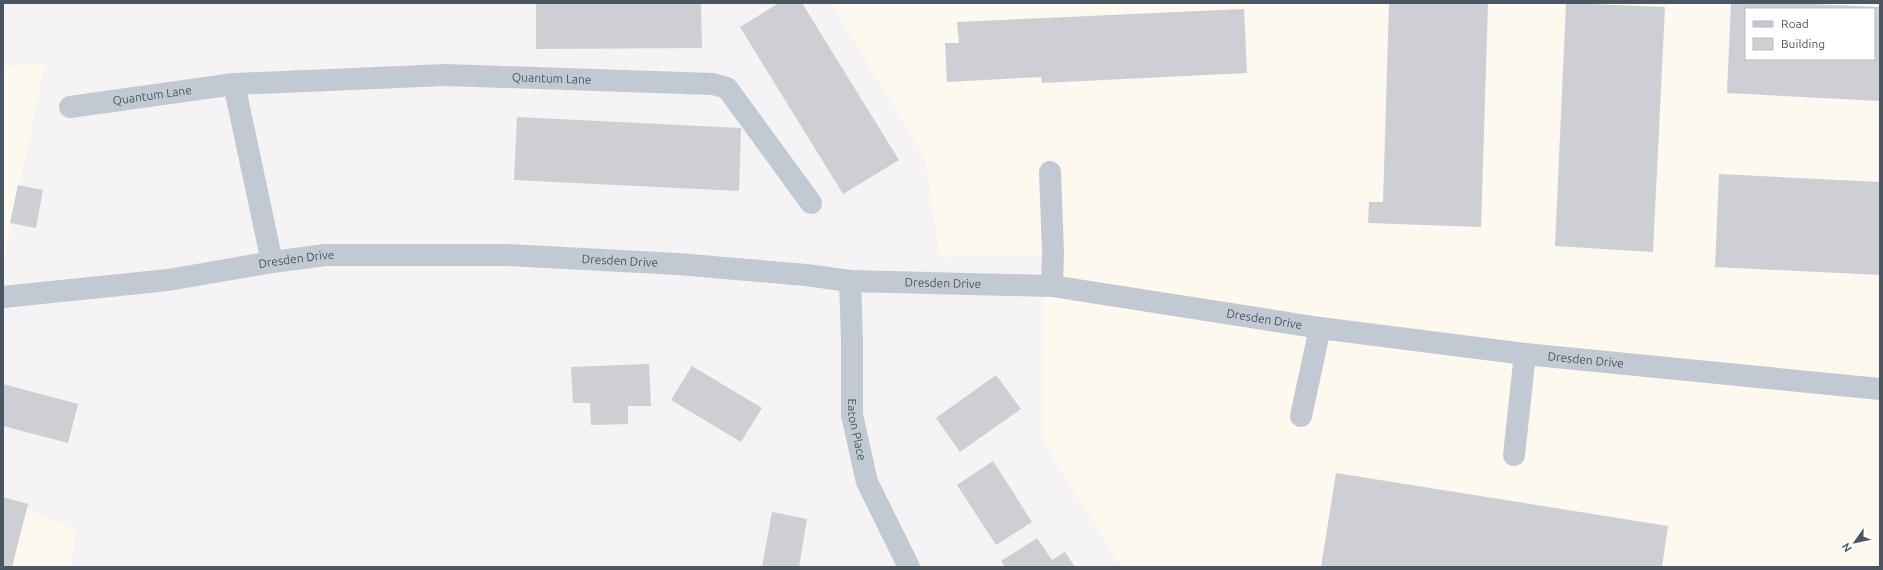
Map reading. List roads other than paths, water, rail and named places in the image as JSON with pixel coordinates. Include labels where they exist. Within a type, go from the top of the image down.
[{"type":"street","name":"Quantum Lane","points":[[70,107],[234,84],[445,75],[713,84],[727,88],[811,203]]},
{"type":"street","points":[[234,84],[272,262]]},
{"type":"street","points":[[1050,172],[1053,245],[1052,286]]},
{"type":"street","name":"Dresden Drive","points":[[3,297],[168,280],[272,262],[326,255],[506,255],[678,264],[806,275],[850,281],[1052,286],[1320,328],[1525,354],[1880,389]]},
{"type":"street","name":"Eaton Place","points":[[850,281],[852,415],[867,482],[909,567]]},
{"type":"street","points":[[1301,416],[1320,328]]},
{"type":"street","points":[[1514,455],[1525,354]]}]
